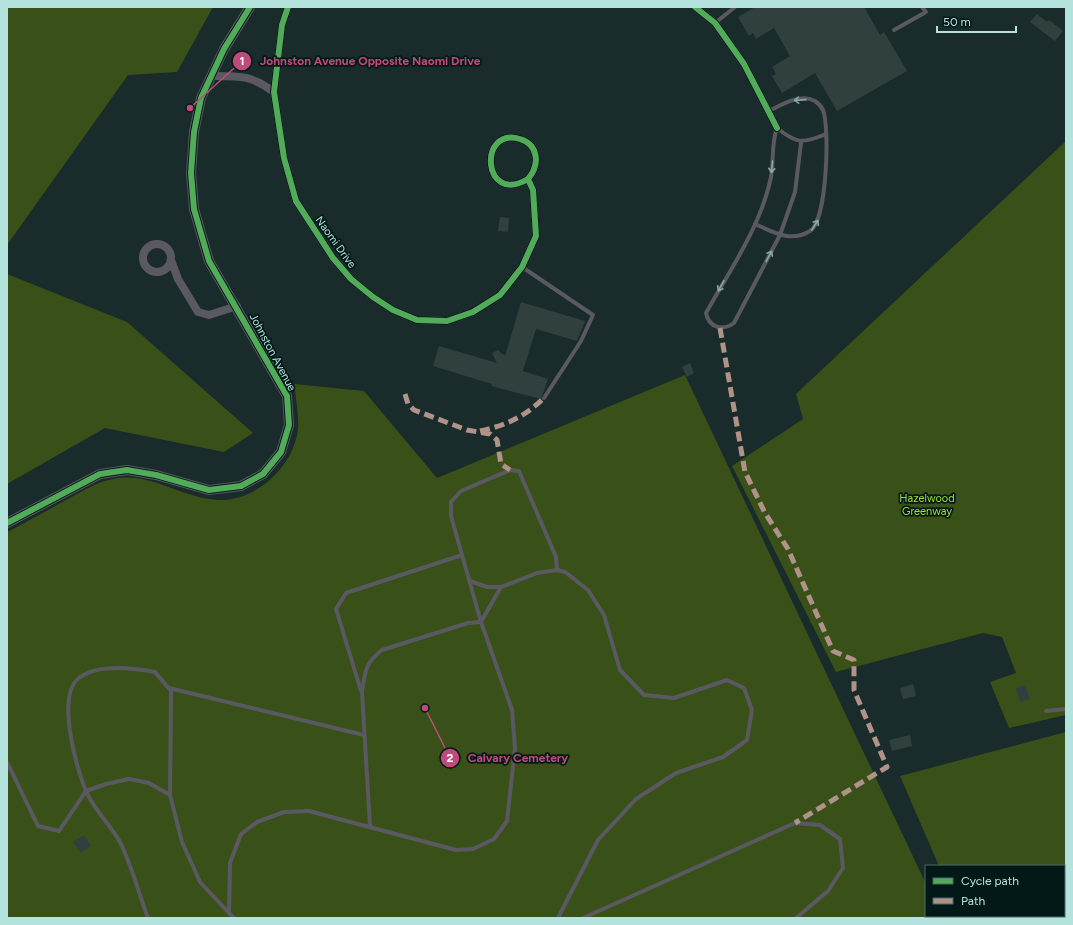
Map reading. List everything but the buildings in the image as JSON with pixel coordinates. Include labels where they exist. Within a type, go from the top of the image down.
[{"type":"street","name":"Johnston Avenue","points":[[7,523],[100,474],[127,470],[156,474],[210,490],[241,486],[263,474],[281,452],[289,425],[287,396],[237,306],[209,261],[194,209],[191,174],[194,132],[201,98],[224,49],[250,7]]},
{"type":"street","name":"Naomi Drive","points":[[288,7],[282,25],[274,92],[284,158],[296,201],[332,258],[351,280],[373,297],[393,310],[418,320],[447,321],[473,312],[500,295],[522,268],[536,236],[533,190],[528,179]]},
{"type":"street","points":[[695,7],[715,23],[744,64],[776,128]]},
{"type":"street","points":[[211,76],[242,76],[261,82],[274,92]]},
{"type":"street","points":[[510,138],[524,141],[530,145],[536,159],[536,166],[528,179],[514,185],[506,183],[496,177],[490,166],[490,158],[496,144],[510,138]]},
{"type":"street","points":[[171,260],[166,269],[153,272],[145,266],[142,257],[146,249],[154,244],[163,245],[169,252],[178,279],[198,312],[209,315],[237,306]]},
{"type":"street","points":[[162,271],[178,279]]},
{"type":"lane","points":[[715,23],[735,7]]},
{"type":"lane","points":[[894,30],[926,12],[922,7]]},
{"type":"lane","points":[[755,224],[780,236],[792,237],[810,231],[815,226],[819,217],[826,175],[826,134],[823,111],[820,104],[813,100],[801,99],[790,101],[768,112]]},
{"type":"lane","points":[[776,128],[789,138],[801,143],[826,134]]},
{"type":"lane","points":[[776,128],[771,177],[755,224],[706,313],[707,319],[712,325],[720,328],[727,328],[734,322],[780,236],[795,192],[801,143]]},
{"type":"lane","points":[[522,268],[593,315],[581,341],[544,398]]},
{"type":"lane","points":[[229,913],[230,863],[241,834],[257,822],[284,812],[309,811],[456,850],[474,849],[494,839],[507,821],[515,748],[512,710],[481,622],[450,516],[451,502],[461,491],[510,470],[519,471],[556,557],[556,570]]},
{"type":"lane","points":[[362,692],[336,609],[346,593],[462,555]]},
{"type":"lane","points":[[470,581],[487,587],[501,587],[537,572],[556,570],[565,572],[588,590],[604,615],[620,670],[644,696],[674,698],[727,680],[744,688],[752,710],[747,740],[723,757],[676,773],[636,799],[598,840],[558,918]]},
{"type":"lane","points":[[481,622],[501,587]]},
{"type":"lane","points":[[370,826],[362,692],[364,674],[371,658],[382,650],[468,623],[481,622]]},
{"type":"lane","points":[[148,918],[121,844],[86,791],[69,732],[68,697],[78,678],[98,670],[130,667],[156,672],[171,690],[170,795],[182,842],[200,882],[234,918]]},
{"type":"lane","points":[[169,688],[364,735]]},
{"type":"lane","points":[[1046,711],[1066,709]]},
{"type":"lane","points":[[7,762],[38,826],[59,831],[86,791],[106,784],[129,780],[148,783],[170,795]]},
{"type":"lane","points":[[583,918],[795,823],[820,825],[840,839],[843,868],[828,891],[796,918]]},
{"type":"green space","points":[[7,7],[213,7],[177,72],[128,75],[7,245]]},
{"type":"green space","name":"Hazelwood Greenway","points":[[1066,141],[1066,715],[1009,728],[990,682],[1016,673],[1002,637],[983,633],[836,672],[732,466],[803,419],[796,394]]},
{"type":"green space","points":[[7,274],[127,322],[253,433],[224,452],[105,428],[7,484]]},
{"type":"green space","points":[[685,375],[925,882],[925,917],[942,918],[7,918],[7,532],[101,482],[113,479],[140,479],[192,495],[219,500],[233,499],[247,495],[260,488],[271,479],[289,456],[295,443],[298,423],[294,384],[364,391],[437,478]]},
{"type":"green space","points":[[1066,732],[1066,918],[961,918],[1065,917],[1065,865],[939,865],[900,776]]},
{"type":"marked path","points":[[720,328],[745,472],[765,513],[788,549],[833,651],[854,660],[854,690],[887,767],[795,823]]},
{"type":"marked path","points":[[405,394],[408,404],[414,410],[467,430],[490,434],[497,440],[501,464],[510,470]]},
{"type":"marked path","points":[[480,431],[499,426],[515,419],[537,405],[544,398]]},
{"type":"cycle path","points":[[7,523],[100,474],[127,470],[156,475],[209,490],[241,486],[263,474],[281,452],[289,425],[287,396],[209,261],[194,209],[191,173],[194,132],[201,98],[224,49],[250,7]]},
{"type":"cycle path","points":[[288,7],[282,25],[274,92],[284,158],[296,201],[333,258],[351,279],[373,297],[393,310],[417,320],[447,321],[473,312],[500,295],[522,267],[536,236],[533,190],[528,179],[532,174],[536,162],[536,156],[531,146],[520,139],[506,138],[497,144],[492,153],[491,164],[494,175],[501,182],[513,184],[528,179]]},
{"type":"cycle path","points":[[695,7],[715,23],[744,64],[777,128]]},
{"type":"place","name":"Johnston Avenue Opposite Naomi Drive","points":[[190,108]]},
{"type":"place","name":"Calvary Cemetery","points":[[425,708]]}]
